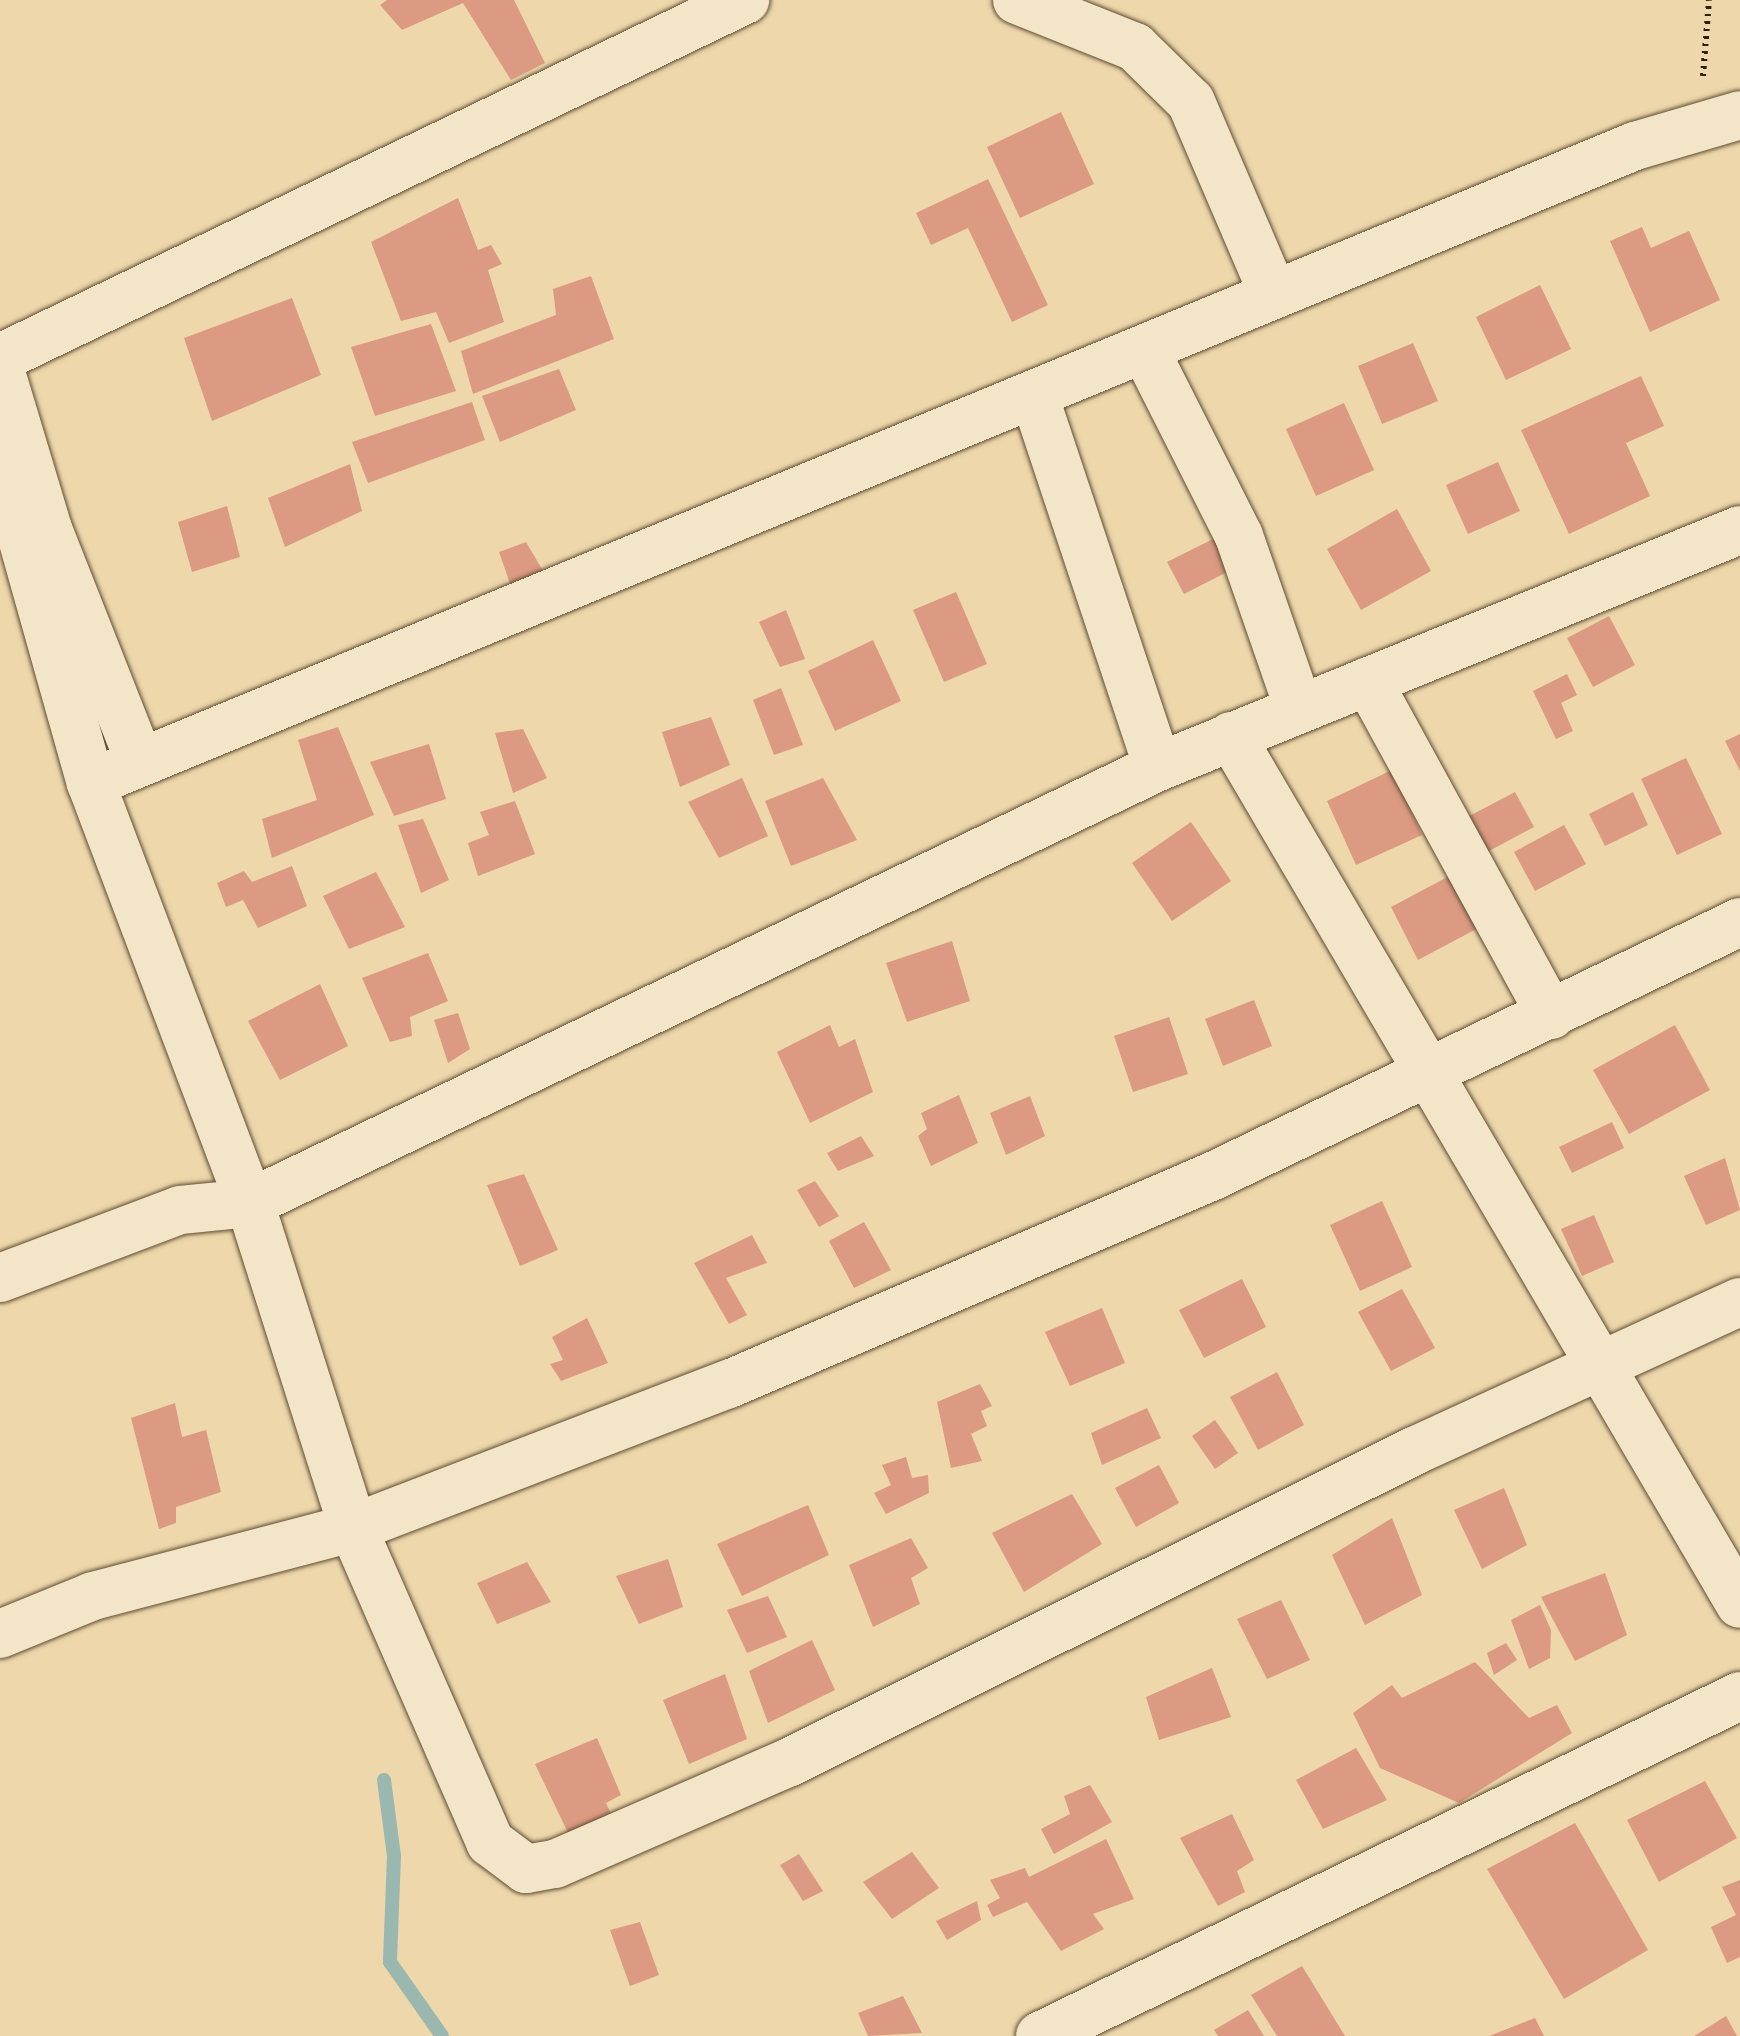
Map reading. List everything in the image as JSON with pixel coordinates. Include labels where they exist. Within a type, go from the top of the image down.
[{"type":"street","points":[[0,358],[745,0]]},
{"type":"street","points":[[1017,0],[1135,46],[1191,102],[1268,282]]},
{"type":"street","points":[[91,783],[1635,146],[1729,120]]},
{"type":"street","points":[[1145,350],[1239,536],[1298,709]]},
{"type":"street","points":[[0,369],[48,530],[140,763]]},
{"type":"street","points":[[1034,395],[1158,768]]},
{"type":"street","points":[[0,460],[91,783],[250,1203],[353,1528],[490,1842],[526,1868],[556,1864],[790,1762],[1600,1364],[1740,1302]]},
{"type":"street","points":[[0,1278],[180,1210],[250,1203],[1158,768],[1740,530]]},
{"type":"street","points":[[1368,681],[1550,1015]]},
{"type":"street","points":[[1232,736],[1426,1076],[1740,1604]]},
{"type":"street","points":[[0,1634],[93,1596],[353,1528],[729,1384],[1213,1176],[1740,922]]},
{"type":"street","points":[[1040,2036],[1740,1696]]},
{"type":"path","points":[[1710,0],[1729,120]]},
{"type":"building","points":[[387,0],[514,0],[545,63],[511,80],[463,3],[402,30],[380,5]]},
{"type":"building","points":[[1061,112],[1094,184],[1020,218],[987,147]]},
{"type":"building","points":[[988,179],[1048,305],[1012,322],[968,228],[931,245],[916,213]]},
{"type":"building","points":[[458,198],[478,250],[491,245],[502,264],[488,270],[504,322],[449,343],[436,312],[401,321],[371,242]]},
{"type":"building","points":[[1642,227],[1651,248],[1689,231],[1720,300],[1650,332],[1610,241]]},
{"type":"building","points":[[591,276],[614,339],[473,394],[461,351],[556,315],[553,289]]},
{"type":"building","points":[[1540,285],[1571,349],[1506,380],[1476,317]]},
{"type":"building","points":[[292,298],[321,375],[212,421],[184,338]]},
{"type":"building","points":[[431,324],[456,391],[375,416],[351,347]]},
{"type":"building","points":[[1413,343],[1438,401],[1382,424],[1358,366]]},
{"type":"building","points":[[559,369],[576,410],[500,442],[482,396]]},
{"type":"building","points":[[1641,376],[1664,426],[1626,443],[1650,496],[1569,534],[1521,430]]},
{"type":"building","points":[[472,402],[485,440],[368,483],[352,442]]},
{"type":"building","points":[[1344,403],[1374,470],[1316,496],[1286,429]]},
{"type":"building","points":[[1498,462],[1520,511],[1468,534],[1446,485]]},
{"type":"building","points":[[350,464],[362,511],[285,547],[268,498]]},
{"type":"building","points":[[227,506],[240,557],[192,572],[178,522]]},
{"type":"building","points":[[1397,509],[1431,571],[1361,610],[1327,549]]},
{"type":"building","points":[[1219,536],[1235,568],[1184,594],[1167,562]]},
{"type":"building","points":[[526,542],[546,576],[513,592],[499,552]]},
{"type":"building","points":[[956,592],[987,664],[944,682],[913,610]]},
{"type":"building","points":[[786,610],[805,659],[780,667],[759,622]]},
{"type":"building","points":[[1609,616],[1635,665],[1593,687],[1567,638]]},
{"type":"building","points":[[873,640],[901,701],[835,731],[808,671]]},
{"type":"building","points":[[1567,674],[1577,695],[1561,703],[1573,731],[1556,739],[1533,691]]},
{"type":"building","points":[[781,688],[803,745],[774,755],[753,700]]},
{"type":"building","points":[[711,717],[730,765],[680,787],[662,732]]},
{"type":"building","points":[[338,727],[374,815],[272,858],[262,819],[317,800],[298,740]]},
{"type":"building","points":[[523,729],[547,778],[513,793],[495,733]]},
{"type":"building","points":[[1740,734],[1740,771],[1725,741]]},
{"type":"building","points":[[429,744],[446,799],[394,816],[370,762]]},
{"type":"building","points":[[1686,758],[1722,834],[1677,855],[1641,779]]},
{"type":"building","points":[[1392,770],[1422,835],[1356,865],[1327,801]]},
{"type":"building","points":[[742,778],[768,836],[719,858],[688,802]]},
{"type":"building","points":[[823,778],[857,840],[791,866],[765,801]]},
{"type":"building","points":[[1515,792],[1534,827],[1476,858],[1456,823]]},
{"type":"building","points":[[1633,792],[1648,825],[1605,846],[1589,814]]},
{"type":"building","points":[[515,801],[535,854],[478,876],[468,843],[489,835],[480,812]]},
{"type":"building","points":[[423,819],[449,880],[421,893],[398,825]]},
{"type":"building","points":[[1191,822],[1231,881],[1172,921],[1132,863]]},
{"type":"building","points":[[1564,825],[1586,864],[1535,891],[1514,852]]},
{"type":"building","points":[[292,866],[307,906],[258,928],[243,900],[226,907],[217,883],[244,871],[252,882]]},
{"type":"building","points":[[376,872],[405,927],[349,949],[323,896]]},
{"type":"building","points":[[1455,873],[1482,926],[1418,960],[1391,907]]},
{"type":"building","points":[[952,941],[970,1001],[907,1022],[886,963]]},
{"type":"building","points":[[428,953],[448,1001],[410,1017],[412,1036],[390,1042],[362,978]]},
{"type":"building","points":[[320,984],[348,1046],[280,1080],[248,1021]]},
{"type":"building","points":[[1254,1000],[1272,1046],[1223,1066],[1205,1019]]},
{"type":"building","points":[[458,1013],[470,1049],[448,1063],[434,1020]]},
{"type":"building","points":[[1169,1017],[1188,1074],[1133,1092],[1114,1036]]},
{"type":"building","points":[[830,1025],[839,1047],[855,1039],[873,1092],[810,1123],[777,1052]]},
{"type":"building","points":[[1675,1025],[1710,1090],[1629,1134],[1593,1070]]},
{"type":"building","points":[[959,1095],[978,1143],[931,1166],[918,1136],[927,1129],[921,1113]]},
{"type":"building","points":[[1030,1096],[1045,1136],[1006,1155],[990,1113]]},
{"type":"building","points":[[1612,1122],[1624,1148],[1572,1173],[1559,1147]]},
{"type":"building","points":[[861,1136],[874,1156],[838,1171],[827,1153]]},
{"type":"building","points":[[1725,1158],[1740,1210],[1706,1225],[1684,1176]]},
{"type":"building","points":[[524,1174],[558,1250],[520,1266],[487,1185]]},
{"type":"building","points":[[815,1181],[839,1216],[819,1227],[797,1190]]},
{"type":"building","points":[[1382,1201],[1412,1267],[1360,1291],[1330,1225]]},
{"type":"building","points":[[1594,1215],[1614,1262],[1582,1276],[1561,1229]]},
{"type":"building","points":[[864,1222],[891,1270],[854,1288],[829,1241]]},
{"type":"building","points":[[752,1235],[767,1263],[726,1278],[747,1315],[729,1324],[694,1263]]},
{"type":"building","points":[[1242,1279],[1266,1327],[1204,1358],[1179,1310]]},
{"type":"building","points":[[1402,1289],[1435,1348],[1391,1371],[1358,1312]]},
{"type":"building","points":[[1102,1308],[1125,1363],[1070,1386],[1045,1332]]},
{"type":"building","points":[[587,1318],[608,1363],[561,1381],[550,1364],[563,1360],[552,1337]]},
{"type":"building","points":[[1277,1372],[1304,1425],[1258,1450],[1230,1397]]},
{"type":"building","points":[[980,1384],[992,1406],[981,1411],[987,1426],[971,1434],[982,1461],[951,1468],[937,1402]]},
{"type":"building","points":[[175,1403],[182,1437],[206,1430],[221,1492],[176,1507],[176,1523],[159,1529],[131,1418]]},
{"type":"building","points":[[1147,1408],[1161,1438],[1102,1465],[1091,1433]]},
{"type":"building","points":[[1215,1420],[1238,1453],[1215,1469],[1192,1436]]},
{"type":"building","points":[[906,1457],[912,1478],[928,1475],[929,1493],[886,1514],[874,1493],[891,1485],[882,1465]]},
{"type":"building","points":[[1159,1465],[1179,1503],[1136,1527],[1115,1488]]},
{"type":"building","points":[[1504,1488],[1527,1545],[1482,1569],[1454,1510]]},
{"type":"building","points":[[1072,1494],[1102,1544],[1024,1592],[992,1533]]},
{"type":"building","points":[[808,1505],[829,1555],[742,1596],[717,1544]]},
{"type":"building","points":[[1392,1518],[1422,1595],[1365,1625],[1332,1555]]},
{"type":"building","points":[[911,1538],[928,1568],[911,1578],[920,1604],[873,1627],[849,1565]]},
{"type":"building","points":[[668,1559],[683,1607],[639,1624],[616,1576]]},
{"type":"building","points":[[527,1562],[551,1602],[497,1624],[477,1583]]},
{"type":"building","points":[[1605,1573],[1627,1635],[1575,1661],[1541,1597]]},
{"type":"building","points":[[768,1596],[787,1637],[747,1653],[727,1610]]},
{"type":"building","points":[[1281,1600],[1310,1660],[1267,1679],[1237,1619]]},
{"type":"building","points":[[1540,1605],[1551,1630],[1550,1658],[1529,1669],[1511,1620]]},
{"type":"building","points":[[812,1640],[835,1690],[768,1723],[749,1671]]},
{"type":"building","points":[[1506,1643],[1517,1660],[1494,1675],[1487,1653]]},
{"type":"building","points":[[1475,1662],[1529,1718],[1557,1705],[1572,1733],[1459,1803],[1380,1768],[1353,1713],[1392,1685],[1402,1698]]},
{"type":"building","points":[[1212,1668],[1231,1717],[1159,1740],[1146,1697]]},
{"type":"building","points":[[725,1674],[747,1739],[689,1764],[663,1700]]},
{"type":"building","points":[[597,1738],[621,1795],[606,1803],[613,1818],[571,1839],[535,1764]]},
{"type":"building","points":[[1356,1748],[1387,1800],[1323,1829],[1296,1780]]},
{"type":"building","points":[[1705,1781],[1737,1838],[1659,1882],[1627,1820]]},
{"type":"building","points":[[1090,1785],[1112,1822],[1054,1854],[1041,1829],[1070,1814],[1064,1796]]},
{"type":"building","points":[[1232,1814],[1254,1860],[1237,1871],[1245,1892],[1218,1906],[1180,1838]]},
{"type":"building","points":[[1575,1823],[1648,1950],[1564,1999],[1487,1869]]},
{"type":"building","points":[[1106,1839],[1134,1899],[1093,1914],[1104,1929],[1061,1951],[1027,1902],[993,1917],[987,1905],[1000,1898],[990,1880],[1025,1868],[1029,1877]]},
{"type":"building","points":[[912,1852],[939,1888],[892,1919],[863,1882]]},
{"type":"building","points":[[799,1854],[823,1891],[803,1901],[780,1865]]},
{"type":"building","points":[[1740,1880],[1740,1957],[1727,1963],[1711,1927],[1736,1915],[1722,1887]]},
{"type":"building","points":[[977,1901],[981,1920],[947,1940],[936,1921]]},
{"type":"building","points":[[640,1922],[659,1975],[630,1986],[610,1930]]},
{"type":"building","points":[[1302,1966],[1345,2036],[1277,2036],[1251,1995]]},
{"type":"building","points":[[903,1996],[922,2033],[868,2036],[858,2013]]},
{"type":"building","points":[[1248,2010],[1264,2036],[1218,2036],[1214,2030]]},
{"type":"building","points":[[1726,2016],[1737,2036],[1694,2036]]},
{"type":"building","points":[[1535,2018],[1544,2036],[1489,2036]]},
{"type":"waterway","points":[[384,1780],[394,1856],[390,1962],[442,2036]]}]
